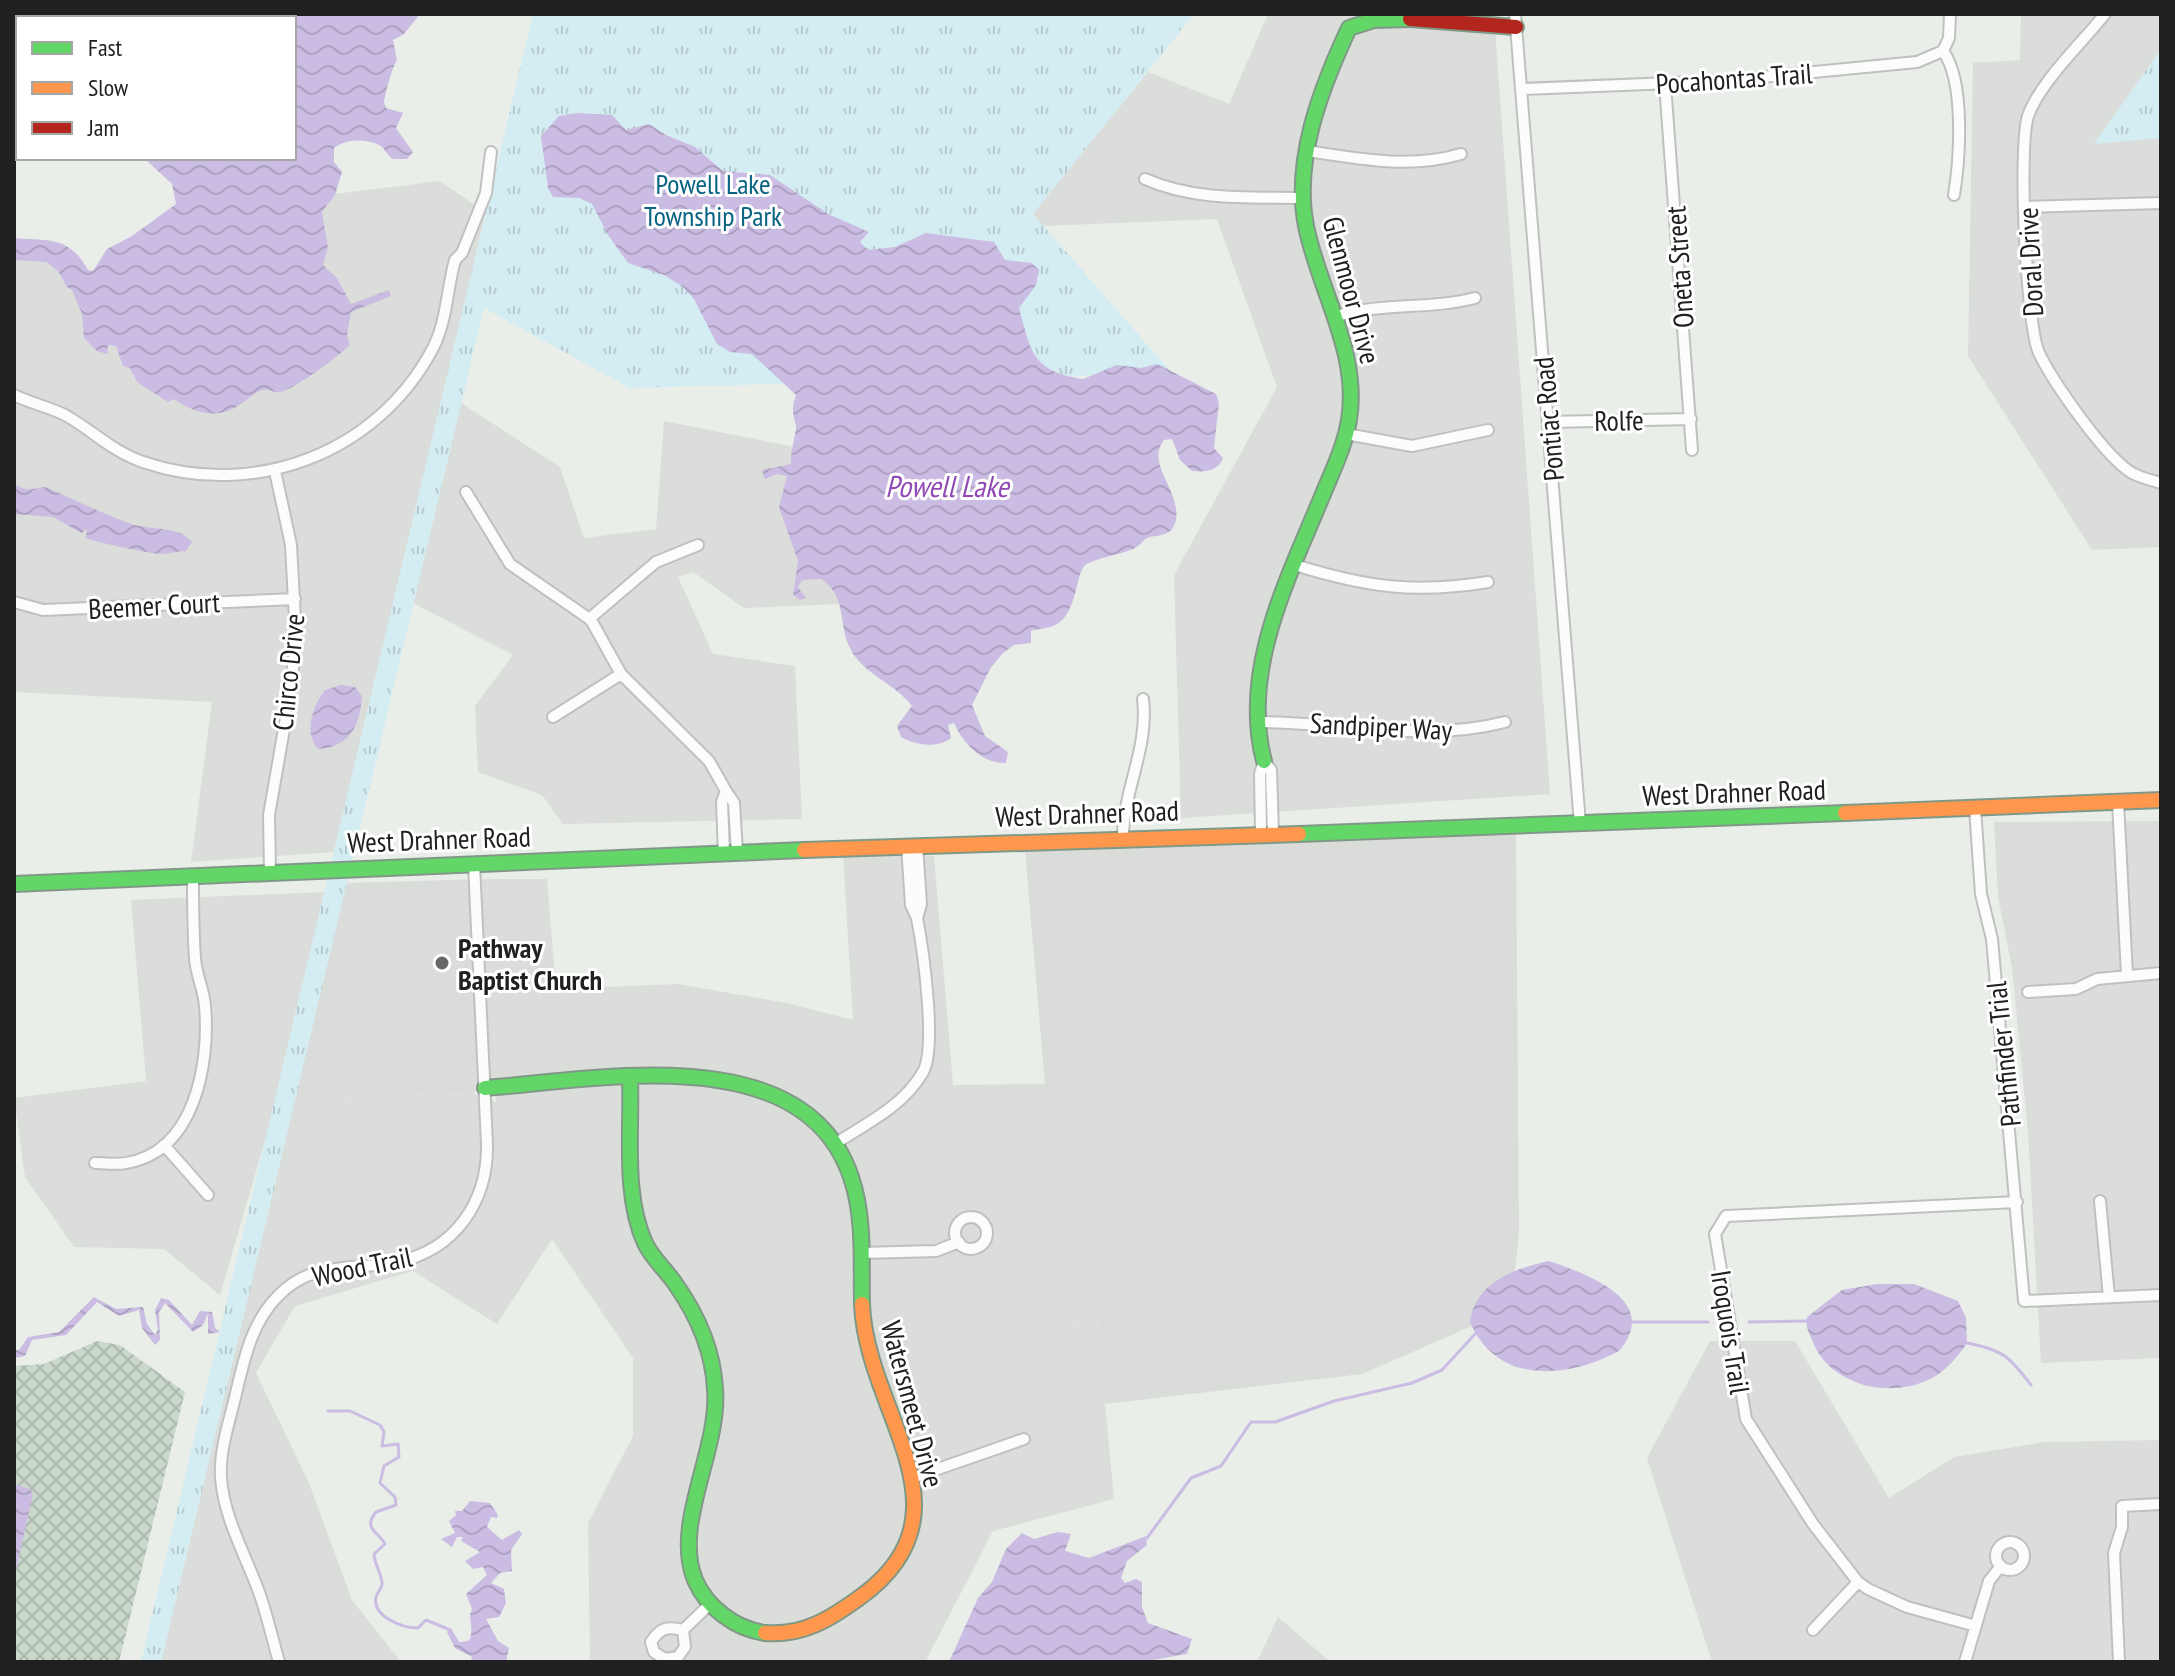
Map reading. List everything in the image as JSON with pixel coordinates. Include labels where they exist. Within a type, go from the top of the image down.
[{"type":"street","points":[[1950,14],[1949,38],[1943,51],[1952,66],[1957,91],[1954,195]]},
{"type":"street","name":"Doral Drive","points":[[2105,14],[2043,90],[2028,115],[2024,147],[2031,314],[2038,351],[2117,461],[2131,472],[2161,483]]},
{"type":"street","name":"Glenmoor Drive","points":[[1267,833],[1271,770],[1258,749],[1256,699],[1267,642],[1346,434],[1350,416],[1350,370],[1312,248],[1302,198],[1307,151],[1349,28],[1363,22],[1465,17],[1477,27],[1516,20]]},
{"type":"street","name":"Pontiac Road","points":[[1516,20],[1580,824]]},
{"type":"street","name":"Pocahontas Trail","points":[[1521,89],[1665,84],[1917,62],[1934,58],[1943,51]]},
{"type":"street","name":"Oneta Street","points":[[1665,84],[1692,450]]},
{"type":"street","points":[[1307,151],[1397,162],[1435,161],[1461,154]]},
{"type":"street","points":[[14,395],[63,414],[117,451],[143,462],[204,475],[275,471],[326,453],[376,420],[419,369],[438,336],[455,260],[462,253],[486,193],[491,152]]},
{"type":"street","points":[[1145,179],[1194,196],[1302,198]]},
{"type":"street","points":[[2026,207],[2161,203]]},
{"type":"street","points":[[1334,317],[1376,307],[1444,306],[1475,298]]},
{"type":"street","name":"Rolfe","points":[[1548,422],[1691,419]]},
{"type":"street","points":[[1346,434],[1412,446],[1488,430]]},
{"type":"street","name":"Chirco Drive","points":[[270,874],[269,815],[291,689],[295,599],[291,545],[275,471]]},
{"type":"street","points":[[466,492],[510,564],[589,619],[621,674],[709,761],[734,803],[730,852]]},
{"type":"street","points":[[589,619],[656,562],[698,545]]},
{"type":"street","points":[[1295,565],[1390,589],[1436,589],[1488,582]]},
{"type":"street","name":"Beemer Court","points":[[14,602],[43,610],[295,599]]},
{"type":"street","points":[[553,717],[621,674]]},
{"type":"street","points":[[1123,838],[1123,812],[1145,730],[1143,699]]},
{"type":"street","name":"Sandpiper Way","points":[[1256,722],[1437,731],[1477,729],[1505,722]]},
{"type":"street","name":"West Drahner Road","points":[[14,884],[730,852],[1580,824],[2161,800]]},
{"type":"street","points":[[2118,802],[2127,975]]},
{"type":"street","name":"Pathfinder Trial","points":[[1975,808],[1981,894],[1992,939],[2024,1301],[2109,1297]]},
{"type":"street","points":[[833,1145],[891,1108],[925,1069],[929,1046],[917,918],[921,904],[912,845]]},
{"type":"street","name":"Wood Trail","points":[[279,1662],[261,1599],[230,1519],[221,1481],[224,1450],[246,1353],[259,1319],[279,1295],[301,1279],[327,1268],[398,1262],[439,1246],[470,1215],[485,1180],[485,1088],[474,864]]},
{"type":"street","points":[[95,1163],[127,1163],[164,1145],[192,1106],[201,1079],[205,1006],[195,958],[193,877]]},
{"type":"street","points":[[2028,992],[2076,989],[2097,979],[2161,973]]},
{"type":"street","name":"Watersmeet Drive","points":[[485,1088],[717,1078],[747,1082],[780,1097],[805,1114],[833,1145],[850,1174],[860,1213],[864,1338],[912,1478],[915,1521],[902,1557],[893,1569],[817,1626],[784,1635],[758,1632],[738,1625],[709,1605]]},
{"type":"street","points":[[630,1080],[637,1213],[645,1243],[698,1319],[711,1358],[716,1393],[713,1441],[688,1540],[693,1577],[709,1605],[683,1630]]},
{"type":"street","points":[[164,1145],[208,1195]]},
{"type":"street","points":[[2100,1201],[2109,1297],[2161,1295]]},
{"type":"street","name":"Iroquois Trail","points":[[1976,1626],[1907,1607],[1858,1582],[1813,1524],[1746,1419],[1716,1228],[1726,1216],[2017,1202]]},
{"type":"street","points":[[861,1253],[936,1251],[959,1242]]},
{"type":"street","points":[[912,1478],[1024,1439]]},
{"type":"street","points":[[2119,1662],[2114,1553],[2122,1527],[2122,1506],[2161,1504]]},
{"type":"street","points":[[1965,1662],[1989,1581],[2001,1566]]},
{"type":"street","points":[[1813,1630],[1858,1582]]},
{"type":"shaded area","points":[[1268,14],[1494,14],[1550,794],[1181,818],[1174,575],[1277,387],[1217,219],[1043,226],[1032,214],[1148,72],[1229,104]]},
{"type":"shaded area","points":[[2021,14],[2161,14],[2161,547],[2092,550],[1968,356],[1973,63],[2020,60]]},
{"type":"shaded area","points":[[440,181],[486,213],[334,852],[191,862],[212,702],[14,692],[14,242],[92,292],[294,199]]},
{"type":"shaded area","points":[[461,403],[560,467],[584,538],[656,529],[664,421],[856,459],[865,603],[744,608],[693,572],[678,577],[713,654],[795,666],[802,819],[563,824],[542,795],[478,772],[475,706],[513,655],[413,603]]},
{"type":"shaded area","points":[[2161,821],[2161,1358],[2041,1363],[2028,1133],[2012,968],[1998,897],[1994,822]]},
{"type":"shaded area","points":[[1516,834],[1519,1233],[1511,1309],[1362,1374],[1105,1404],[1097,1319],[1066,1321],[1054,1146],[1045,1084],[1025,851]]},
{"type":"shaded area","points":[[843,855],[934,856],[953,1085],[1045,1084],[1054,1146],[1067,1321],[1097,1319],[1114,1499],[993,1531],[925,1662],[590,1662],[588,1523],[633,1436],[633,1358],[552,1239],[497,1324],[413,1271],[295,1306],[256,1373],[309,1483],[352,1600],[401,1662],[161,1662],[295,1098],[473,1093],[496,1102],[487,879],[547,879],[556,989],[678,984],[787,1003],[853,1020]]},
{"type":"shaded area","points":[[487,879],[495,1076],[473,1093],[295,1098],[345,883]]},
{"type":"shaded area","points":[[325,892],[267,1134],[220,1295],[164,1249],[74,1247],[25,1177],[14,1098],[146,1081],[131,900]]},
{"type":"shaded area","points":[[97,1341],[120,1345],[185,1392],[119,1662],[14,1662],[14,1366],[44,1364]]},
{"type":"shaded area","points":[[1710,1341],[1795,1341],[1889,1498],[1954,1457],[2044,1442],[2161,1440],[2161,1662],[1712,1662],[1647,1458]]},
{"type":"shaded area","points":[[1278,1617],[1326,1658],[1330,1662],[1257,1662]]},
{"type":"green space","name":"Powell Lake Township Park","points":[[533,14],[1194,14],[1033,214],[1172,373],[630,388],[484,308],[161,1662],[141,1662]]},
{"type":"green space","points":[[2161,49],[2161,138],[2094,144]]},
{"type":"water","points":[[420,14],[404,34],[393,40],[397,60],[384,102],[386,108],[403,113],[396,128],[413,152],[407,159],[393,159],[381,146],[368,141],[356,140],[338,145],[334,148],[334,162],[342,172],[335,195],[322,212],[328,248],[323,265],[337,278],[351,304],[389,290],[391,296],[351,312],[347,335],[350,345],[305,380],[280,392],[260,391],[224,412],[207,413],[174,399],[168,402],[137,382],[130,368],[123,366],[116,346],[108,345],[107,354],[97,351],[84,338],[82,314],[72,290],[58,271],[46,262],[14,260],[14,238],[57,242],[73,251],[88,270],[93,271],[107,249],[132,236],[176,204],[172,184],[146,160],[296,160],[296,16],[252,16]]},
{"type":"water","name":"Powell Lake","points":[[578,113],[612,115],[626,130],[649,124],[695,147],[723,171],[770,175],[828,214],[869,232],[860,242],[868,250],[895,247],[926,233],[994,242],[1005,260],[1032,263],[1039,270],[1036,285],[1019,308],[1036,357],[1053,371],[1083,379],[1117,365],[1141,368],[1157,364],[1216,394],[1219,403],[1214,448],[1223,458],[1218,466],[1206,471],[1192,471],[1180,460],[1172,439],[1164,440],[1159,449],[1161,468],[1176,509],[1172,529],[1147,538],[1133,549],[1083,567],[1066,616],[1053,626],[1031,631],[1031,643],[1014,645],[990,669],[972,705],[985,736],[1008,752],[1006,763],[989,760],[974,751],[954,723],[948,725],[951,738],[939,744],[919,744],[901,737],[897,726],[912,706],[854,655],[835,593],[821,579],[802,580],[798,587],[806,598],[800,600],[793,595],[798,561],[779,507],[787,476],[777,474],[765,479],[762,470],[791,464],[796,395],[752,354],[730,352],[717,344],[694,299],[683,287],[664,275],[628,263],[608,235],[592,204],[579,198],[553,197],[548,188],[541,136],[559,116]]},
{"type":"water","points":[[14,483],[24,489],[48,488],[126,522],[171,530],[192,542],[186,551],[161,554],[90,540],[86,538],[87,529],[81,533],[53,517],[14,514]]},
{"type":"water","points":[[341,685],[355,687],[362,696],[359,717],[345,739],[318,749],[311,735],[311,719],[325,690]]},
{"type":"water","points":[[1549,1261],[1598,1281],[1625,1303],[1631,1317],[1630,1333],[1619,1351],[1578,1367],[1535,1371],[1497,1357],[1482,1342],[1470,1322],[1473,1308],[1488,1287],[1511,1273]]},
{"type":"water","points":[[1877,1284],[1914,1284],[1958,1301],[1966,1318],[1967,1343],[1937,1375],[1916,1385],[1880,1388],[1847,1378],[1820,1356],[1808,1329],[1807,1317],[1842,1290]]},
{"type":"water","points":[[94,1297],[116,1309],[143,1307],[147,1324],[155,1335],[158,1330],[155,1310],[161,1298],[169,1300],[192,1325],[200,1311],[212,1312],[215,1328],[220,1332],[208,1334],[208,1314],[203,1325],[193,1332],[165,1303],[159,1312],[160,1340],[155,1345],[142,1328],[139,1310],[119,1316],[97,1302],[66,1335],[32,1340],[25,1356],[14,1358],[14,1350],[19,1350],[28,1337],[59,1332]]},
{"type":"water","points":[[14,1484],[30,1489],[33,1494],[14,1579]]},
{"type":"water","points":[[470,1501],[490,1503],[498,1515],[497,1518],[491,1517],[487,1527],[502,1540],[519,1530],[522,1534],[511,1550],[512,1571],[500,1573],[491,1583],[504,1589],[506,1603],[499,1617],[486,1619],[498,1641],[509,1648],[506,1662],[471,1662],[472,1657],[455,1648],[447,1632],[451,1628],[459,1642],[469,1641],[472,1609],[466,1594],[487,1575],[483,1567],[473,1569],[465,1561],[480,1552],[461,1541],[463,1537],[457,1537],[452,1547],[441,1539],[455,1533],[449,1521],[456,1515],[455,1511],[462,1511]]},
{"type":"water","points":[[1058,1532],[1071,1534],[1065,1551],[1089,1558],[1146,1536],[1147,1545],[1127,1561],[1121,1578],[1125,1583],[1136,1579],[1142,1582],[1142,1607],[1148,1623],[1192,1639],[1187,1654],[1141,1662],[949,1662],[978,1598],[992,1582],[1006,1549],[1022,1533],[1034,1539]]},
{"type":"waterway","points":[[1749,1322],[1806,1321]]},
{"type":"waterway","points":[[1630,1322],[1708,1322]]},
{"type":"waterway","points":[[1147,1538],[1191,1478],[1221,1466],[1251,1422],[1275,1422],[1334,1401],[1412,1383],[1442,1370],[1476,1333]]},
{"type":"waterway","points":[[1967,1343],[1989,1348],[2004,1356],[2031,1385]]},
{"type":"waterway","points":[[328,1411],[350,1411],[380,1425],[384,1432],[382,1446],[398,1444],[399,1457],[384,1466],[380,1483],[395,1497],[396,1505],[376,1512],[371,1522],[373,1530],[385,1544],[374,1554],[382,1581],[376,1597],[379,1610],[390,1620],[405,1626],[418,1628],[426,1620],[448,1629]]},
{"type":"traffic: fast","points":[[1264,761],[1258,727],[1258,692],[1263,658],[1283,591],[1342,448],[1351,395],[1344,346],[1306,226],[1303,176],[1307,150],[1320,100],[1349,28],[1374,20],[1410,19]]},
{"type":"traffic: fast","points":[[1299,834],[1845,813]]},
{"type":"traffic: fast","points":[[14,884],[804,850]]},
{"type":"traffic: fast","points":[[485,1088],[637,1076],[692,1077],[744,1085],[790,1103],[826,1133],[851,1177],[860,1224],[862,1304]]},
{"type":"traffic: fast","points":[[630,1080],[631,1184],[638,1224],[648,1248],[697,1320],[714,1375],[715,1412],[693,1511],[689,1558],[700,1590],[715,1608],[733,1622],[765,1633]]},
{"type":"traffic: slow","points":[[1845,813],[2161,800]]},
{"type":"traffic: slow","points":[[804,850],[1299,834]]},
{"type":"traffic: slow","points":[[765,1633],[804,1629],[848,1606],[894,1565],[911,1531],[914,1496],[907,1460],[868,1345],[862,1304]]},
{"type":"traffic: jam","points":[[1410,19],[1516,27]]},
{"type":"place","name":"Pathway Baptist Church","points":[[442,963]]}]
